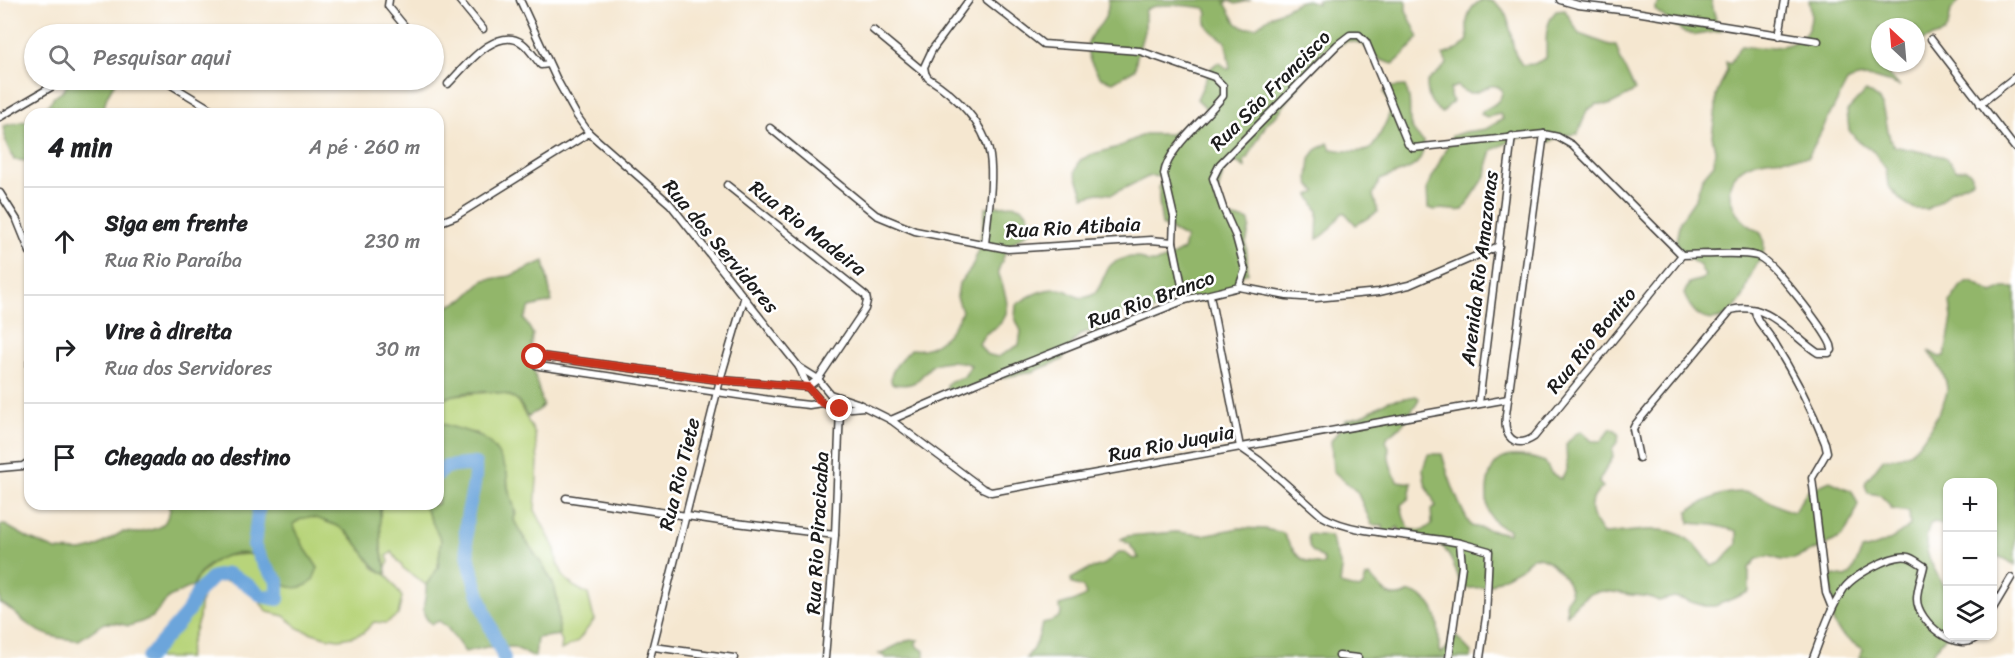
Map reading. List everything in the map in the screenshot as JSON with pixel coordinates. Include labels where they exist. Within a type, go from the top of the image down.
[{"type":"street","points":[[389,0],[388,6],[403,24]]},
{"type":"street","points":[[459,0],[483,29]]},
{"type":"street","name":"Rua dos Servidores","points":[[520,0],[569,103],[589,133],[670,204],[799,367],[808,387],[822,403]]},
{"type":"street","points":[[925,73],[924,67],[932,50],[969,0]]},
{"type":"street","points":[[987,0],[1043,44],[1140,51],[1205,73],[1220,82],[1224,90],[1223,96],[1174,151],[1164,168],[1174,217],[1173,242],[1185,300]]},
{"type":"street","points":[[1560,0],[1578,5],[1818,41]]},
{"type":"street","points":[[1779,36],[1785,0]]},
{"type":"street","points":[[873,30],[928,78],[953,96],[967,112],[986,144],[990,156],[991,174],[985,245]]},
{"type":"street","name":"Rua São Francisco","points":[[1239,287],[1245,270],[1236,237],[1213,178],[1220,164],[1337,45],[1350,35],[1359,35],[1366,42],[1408,144],[1413,148],[1544,134]]},
{"type":"street","points":[[448,84],[487,46],[501,39],[512,39],[522,43],[541,65],[549,64]]},
{"type":"street","points":[[1931,39],[2015,148]]},
{"type":"street","points":[[1980,104],[2015,77]]},
{"type":"street","points":[[0,117],[46,90]]},
{"type":"street","points":[[179,90],[209,108]]},
{"type":"street","name":"Rua Rio Atibaia","points":[[770,128],[876,215],[915,231],[1008,249],[1151,240],[1173,242]]},
{"type":"street","points":[[444,221],[456,216],[589,133]]},
{"type":"street","points":[[1508,399],[1544,134],[1558,137],[1572,145],[1682,255],[1748,254],[1763,258],[1803,302],[1828,339],[1832,350],[1826,354],[1818,353],[1786,326],[1765,313],[1746,307],[1731,310],[1726,313],[1635,425],[1639,458]]},
{"type":"street","name":"Avenida Rio Amazonas","points":[[1479,403],[1512,136]]},
{"type":"street","name":"Rua Rio Madeira","points":[[727,185],[866,296],[865,309],[818,379],[808,387]]},
{"type":"street","points":[[0,194],[12,210],[24,238]]},
{"type":"street","name":"Rua Rio Branco","points":[[891,420],[974,384],[1185,300],[1239,287],[1287,296],[1316,298],[1379,292],[1409,285],[1499,246]]},
{"type":"street","name":"Rua Rio Bonito","points":[[1508,399],[1507,433],[1515,441],[1529,440],[1682,255]]},
{"type":"street","points":[[1210,295],[1240,447],[1332,522],[1354,528],[1460,543],[1489,551],[1486,617],[1480,658]]},
{"type":"street","name":"Rua Rio Tiete","points":[[650,658],[717,391],[744,298]]},
{"type":"street","points":[[1755,310],[1757,320],[1770,335],[1787,365],[1826,443],[1827,452],[1812,478],[1826,593],[1832,608]]},
{"type":"street","points":[[808,387],[720,380],[540,356],[534,360],[539,366],[791,403],[809,405],[822,403],[840,409],[865,407]]},
{"type":"street","name":"Rua dos Servidores","points":[[799,367],[818,379],[830,394]]},
{"type":"street","points":[[822,403],[830,394]]},
{"type":"street","name":"Rua Rio Juquia","points":[[830,394],[891,420],[982,488],[991,492],[1508,399]]},
{"type":"street","name":"Rua Rio Piracicaba","points":[[825,658],[835,535],[840,409]]},
{"type":"street","points":[[0,468],[24,465]]},
{"type":"street","points":[[566,498],[835,535]]},
{"type":"street","points":[[1449,658],[1462,566],[1460,543]]},
{"type":"street","points":[[1813,658],[1832,608],[1845,587],[1874,567],[1893,558],[1908,557],[1924,566],[1917,600],[1928,623],[1943,634]]},
{"type":"street","points":[[1997,602],[2011,578]]},
{"type":"street","points":[[1955,640],[1962,643],[1973,640]]},
{"type":"street","points":[[654,647],[734,658]]},
{"type":"street","points":[[1339,656],[1358,658]]},
{"type":"green space","points":[[1108,0],[1251,0],[1236,4],[1229,1],[1225,3],[1237,24],[1247,28],[1256,27],[1298,2],[1307,0],[1318,4],[1318,0],[1406,0],[1406,10],[1419,38],[1393,64],[1381,60],[1361,43],[1348,41],[1323,51],[1277,115],[1267,123],[1247,159],[1244,160],[1245,168],[1238,163],[1226,162],[1215,202],[1228,215],[1249,221],[1250,227],[1246,243],[1248,273],[1244,274],[1228,292],[1203,301],[1181,298],[1169,302],[1145,315],[1131,327],[1137,319],[1138,305],[1133,304],[1105,330],[1081,334],[1062,360],[1032,372],[952,392],[947,390],[947,384],[964,377],[971,365],[947,361],[933,365],[912,383],[892,384],[894,370],[911,349],[928,348],[936,344],[958,319],[962,311],[957,297],[959,283],[971,269],[978,252],[986,207],[1011,205],[1023,208],[1030,220],[1031,231],[1008,246],[998,271],[1007,308],[1002,322],[986,334],[979,344],[986,354],[998,357],[1019,345],[1021,331],[1015,318],[1016,305],[1027,298],[1051,289],[1064,290],[1079,297],[1090,296],[1098,290],[1106,271],[1113,263],[1133,257],[1148,262],[1157,262],[1183,250],[1186,238],[1162,225],[1159,194],[1162,177],[1150,176],[1112,194],[1098,193],[1084,197],[1075,172],[1080,160],[1093,154],[1118,147],[1145,134],[1172,134],[1207,115],[1206,108],[1197,99],[1211,68],[1220,63],[1230,69],[1226,42],[1206,23],[1205,8],[1156,6],[1145,11],[1145,28],[1135,69],[1113,82],[1101,78],[1087,51],[1092,34],[1107,12]]},
{"type":"green space","points":[[1482,0],[1492,1],[1504,11],[1508,19],[1515,53],[1522,65],[1534,64],[1546,58],[1546,33],[1549,22],[1556,11],[1565,10],[1579,34],[1616,45],[1635,90],[1609,105],[1597,104],[1587,110],[1578,134],[1564,135],[1549,142],[1542,135],[1518,138],[1492,150],[1486,176],[1463,210],[1435,210],[1428,208],[1427,188],[1452,136],[1486,129],[1503,119],[1500,114],[1487,117],[1481,114],[1501,97],[1502,90],[1497,86],[1471,93],[1457,86],[1450,89],[1450,97],[1453,101],[1442,113],[1430,100],[1428,92],[1427,82],[1447,64],[1443,55],[1459,49],[1468,40],[1468,17],[1472,7]]},
{"type":"green space","points":[[1662,0],[1711,0],[1716,20],[1722,31],[1696,35],[1683,32],[1655,10]]},
{"type":"green space","points":[[1809,0],[1960,0],[1951,10],[1948,27],[1944,33],[1925,40],[1925,18],[1871,18],[1871,72],[1886,72],[1900,86],[1867,77],[1847,82],[1808,157],[1756,162],[1738,172],[1730,185],[1730,196],[1740,217],[1762,235],[1763,253],[1737,305],[1721,318],[1713,320],[1705,318],[1697,314],[1690,306],[1684,294],[1689,283],[1703,279],[1705,276],[1700,266],[1681,253],[1676,241],[1680,221],[1696,198],[1702,178],[1714,164],[1715,150],[1712,136],[1716,96],[1727,70],[1726,62],[1730,64],[1740,46],[1768,47],[1792,43],[1802,37],[1808,28],[1811,16]]},
{"type":"green space","points":[[1405,86],[1410,102],[1412,128],[1424,142],[1420,159],[1410,168],[1380,180],[1373,195],[1378,212],[1356,225],[1345,213],[1342,213],[1328,231],[1317,239],[1318,211],[1309,195],[1316,191],[1310,186],[1308,179],[1310,158],[1316,150],[1328,143],[1331,149],[1356,151],[1370,149],[1379,137],[1390,110],[1384,92],[1392,87]]},
{"type":"green space","points":[[64,90],[110,90],[104,108],[46,108],[54,97]]},
{"type":"green space","points":[[1866,91],[1875,96],[1884,110],[1888,132],[1894,146],[1945,157],[1956,170],[1966,169],[1972,175],[1972,181],[1950,191],[1939,202],[1927,209],[1915,209],[1902,201],[1888,186],[1886,169],[1874,152],[1856,139],[1849,130],[1847,111]]},
{"type":"green space","points":[[24,121],[24,161],[14,160],[6,143],[3,126]]},
{"type":"green space","points":[[544,261],[552,302],[530,307],[524,319],[533,334],[532,360],[543,405],[527,417],[517,400],[500,393],[465,393],[444,400],[444,317],[446,316],[444,308],[464,299],[484,280],[510,276]]},
{"type":"green space","points":[[1972,281],[1992,293],[2004,288],[2015,288],[2015,565],[1997,556],[1997,478],[1943,478],[1943,525],[1935,522],[1930,524],[1926,544],[1930,560],[1942,584],[1943,640],[1929,658],[1860,658],[1862,649],[1844,636],[1834,623],[1830,583],[1834,575],[1846,577],[1851,574],[1862,550],[1888,541],[1910,525],[1909,512],[1891,509],[1891,506],[1880,495],[1868,493],[1865,485],[1884,458],[1902,456],[1914,449],[1940,411],[1947,388],[1945,378],[1929,351],[1939,357],[1945,356],[1952,318],[1950,302],[1966,282]]},
{"type":"green space","points":[[493,392],[506,394],[517,400],[535,434],[538,462],[535,510],[555,549],[557,562],[564,577],[573,586],[588,594],[595,619],[577,642],[561,650],[562,641],[559,635],[558,609],[553,583],[514,520],[516,513],[508,487],[507,473],[477,433],[464,432],[444,424],[444,399],[452,395]]},
{"type":"green space","points":[[1416,396],[1419,398],[1418,401],[1403,424],[1388,436],[1386,441],[1389,447],[1390,464],[1397,481],[1412,483],[1409,498],[1401,505],[1409,529],[1422,531],[1432,524],[1431,509],[1436,506],[1425,483],[1423,469],[1428,454],[1442,454],[1454,491],[1471,526],[1509,534],[1509,530],[1497,524],[1488,509],[1487,489],[1493,467],[1506,457],[1524,456],[1545,462],[1551,473],[1561,479],[1567,469],[1566,444],[1574,435],[1581,431],[1592,441],[1601,441],[1611,428],[1617,432],[1619,437],[1612,450],[1613,457],[1600,479],[1599,483],[1603,487],[1591,504],[1594,521],[1603,534],[1650,530],[1673,532],[1694,544],[1712,566],[1720,563],[1737,544],[1737,531],[1714,525],[1689,523],[1688,511],[1722,494],[1750,493],[1794,512],[1807,491],[1830,481],[1852,491],[1858,504],[1849,527],[1841,537],[1794,559],[1781,560],[1769,556],[1757,559],[1749,568],[1749,592],[1715,606],[1705,606],[1674,597],[1659,601],[1646,596],[1602,591],[1582,599],[1567,615],[1566,600],[1571,595],[1570,589],[1558,569],[1552,564],[1539,557],[1532,557],[1521,568],[1486,587],[1461,589],[1453,564],[1439,541],[1402,535],[1398,527],[1386,537],[1383,534],[1383,525],[1372,525],[1357,492],[1333,471],[1331,441],[1346,420],[1362,416],[1388,401]]},
{"type":"green space","points":[[444,424],[484,438],[496,451],[506,469],[508,488],[514,508],[514,520],[553,583],[557,598],[559,635],[537,638],[535,657],[513,647],[487,647],[465,652],[446,626],[439,621],[432,624],[425,615],[426,585],[438,568],[441,540],[426,510],[444,510]]},
{"type":"green space","points":[[380,510],[427,510],[441,540],[438,568],[426,585],[403,568],[392,552],[387,556],[389,562],[386,567],[381,549]]},
{"type":"green space","points":[[380,510],[381,549],[387,575],[373,565],[348,533],[319,519],[308,517],[293,524],[318,568],[312,581],[304,586],[294,588],[281,583],[265,563],[250,554],[230,555],[212,563],[197,577],[193,586],[169,597],[153,617],[129,626],[104,623],[79,640],[45,634],[0,603],[0,525],[5,525],[56,550],[82,551],[94,548],[122,532],[138,533],[158,528],[165,522],[170,511]]},
{"type":"green space","points":[[304,517],[316,517],[341,527],[360,547],[374,568],[387,575],[402,597],[398,615],[386,623],[374,622],[363,633],[351,637],[339,639],[325,637],[300,629],[284,616],[268,612],[251,592],[240,585],[228,581],[212,582],[203,592],[199,618],[188,658],[144,658],[168,641],[184,619],[195,580],[213,562],[224,556],[249,554],[261,559],[277,579],[318,568],[293,524]]},
{"type":"green space","points":[[1239,528],[1265,529],[1283,533],[1302,559],[1322,565],[1323,559],[1310,548],[1308,534],[1330,536],[1342,569],[1340,584],[1359,589],[1363,586],[1366,577],[1370,576],[1383,591],[1392,596],[1410,592],[1420,596],[1427,601],[1436,615],[1439,651],[1441,653],[1448,646],[1451,631],[1471,652],[1471,658],[1026,658],[1037,642],[1042,623],[1060,615],[1059,605],[1086,595],[1083,587],[1072,584],[1071,579],[1105,564],[1119,552],[1124,552],[1133,559],[1139,558],[1130,545],[1121,539],[1127,536],[1176,532],[1203,535]]},
{"type":"green space","points":[[910,639],[919,640],[916,643],[924,651],[924,658],[885,658],[879,654]]},
{"type":"waterway","points":[[444,469],[475,464],[475,481],[467,519],[466,542],[473,576],[491,629],[504,658]]},
{"type":"waterway","points":[[148,658],[187,613],[198,592],[213,577],[228,574],[244,582],[262,596],[278,599],[278,581],[264,565],[254,546],[258,510]]},
{"type":"route","points":[[535,357],[720,380],[808,387],[822,403],[840,409]]}]
